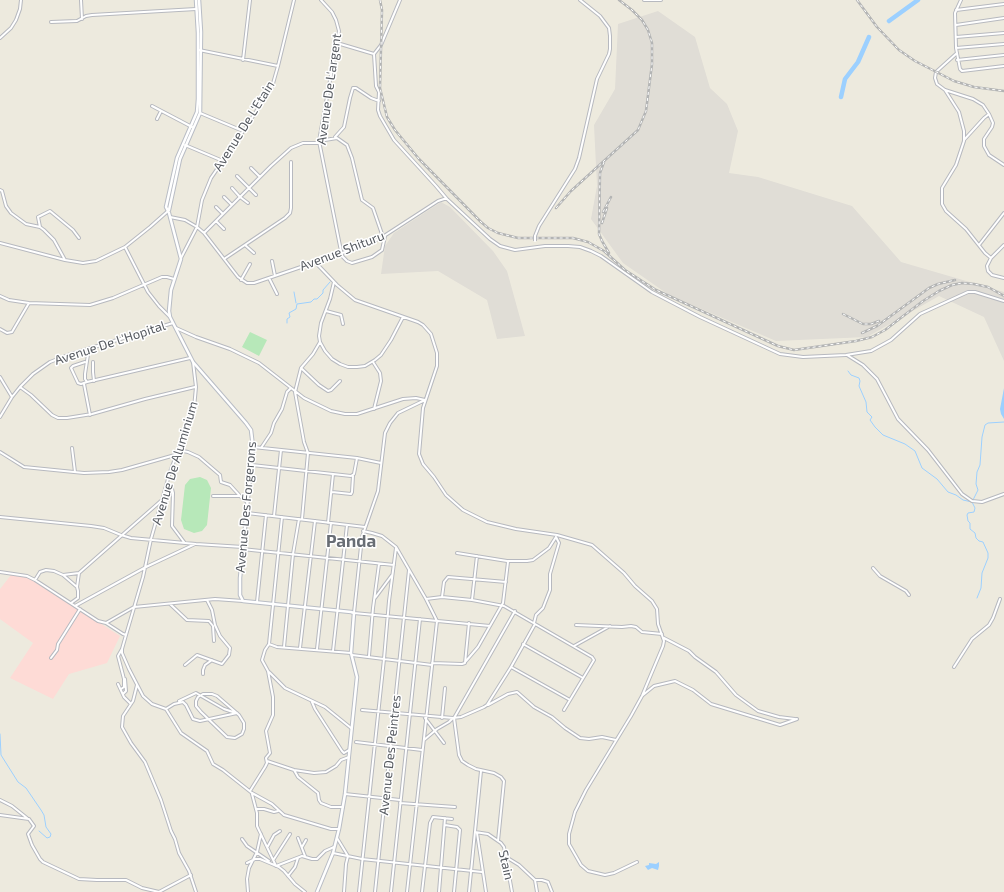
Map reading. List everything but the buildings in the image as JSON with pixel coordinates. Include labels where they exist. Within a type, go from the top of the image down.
[{"type":"street","points":[[0,38],[11,28],[16,20],[20,9],[21,0]]},
{"type":"street","points":[[81,0],[82,19]]},
{"type":"street","points":[[170,317],[169,305],[174,279],[181,259],[169,210],[166,207],[171,194],[177,158],[194,128],[199,112],[200,51],[197,0]]},
{"type":"street","points":[[243,60],[250,0]]},
{"type":"street","name":"Avenue De L'Etain","points":[[181,259],[197,226],[202,200],[211,178],[272,87],[294,0]]},
{"type":"street","name":"Avenue De L'argent","points":[[321,0],[335,18],[339,31],[319,142],[341,253]]},
{"type":"street","points":[[400,0],[381,45],[374,54],[376,82],[379,92],[378,110],[380,116],[394,140],[447,199],[490,239],[500,246],[515,250],[568,246],[580,247],[591,251],[658,296],[780,354],[814,357],[846,355],[871,351],[891,340],[920,314],[968,292],[975,292],[1004,301]]},
{"type":"street","points":[[535,248],[535,236],[539,226],[575,169],[579,158],[597,79],[610,49],[609,28],[600,16],[580,0]]},
{"type":"street","points":[[644,0],[661,0]]},
{"type":"street","points":[[961,0],[956,10],[956,48],[957,60],[960,69],[962,71],[1004,66]]},
{"type":"street","points":[[956,10],[1004,4]]},
{"type":"street","points":[[51,22],[77,21],[92,15],[113,13],[198,9]]},
{"type":"street","points":[[956,25],[1004,18]]},
{"type":"street","points":[[956,37],[1004,33]]},
{"type":"street","points":[[337,43],[374,54]]},
{"type":"street","points":[[956,48],[1004,44]]},
{"type":"street","points":[[200,51],[278,66]]},
{"type":"street","points":[[957,53],[936,72],[935,78],[937,84],[945,90],[973,99],[983,105],[990,114],[993,123],[984,139],[984,146],[989,155],[1004,165]]},
{"type":"street","points":[[957,60],[1004,55]]},
{"type":"street","points":[[334,138],[344,128],[353,88],[356,88],[371,98],[379,100]]},
{"type":"street","points":[[945,90],[959,112],[963,122],[964,141],[956,165],[942,188],[942,204],[946,211],[966,229],[985,253],[991,258]]},
{"type":"street","points":[[152,106],[194,128]]},
{"type":"street","points":[[157,119],[161,111]]},
{"type":"street","points":[[184,145],[191,126],[199,112]]},
{"type":"street","points":[[199,112],[243,131]]},
{"type":"street","points":[[964,141],[984,118],[990,114]]},
{"type":"street","points":[[204,234],[222,214],[294,146],[337,138],[344,142],[350,150],[362,200],[373,208],[384,236],[382,250],[372,257],[352,263],[346,261],[341,253]]},
{"type":"street","points":[[184,145],[223,161]]},
{"type":"street","points":[[224,259],[285,218],[290,213],[291,162]]},
{"type":"street","points":[[250,168],[260,177]]},
{"type":"street","points":[[237,176],[256,195]]},
{"type":"street","points":[[232,188],[248,203]]},
{"type":"street","points":[[0,190],[2,191],[6,206],[11,213],[26,224],[40,227],[54,240],[65,260]]},
{"type":"street","points":[[224,197],[232,205]]},
{"type":"street","name":"Avenue Shituru","points":[[241,280],[246,283],[254,284],[341,253],[384,236],[438,201],[447,199]]},
{"type":"street","points":[[216,207],[222,214]]},
{"type":"street","points":[[40,227],[38,217],[50,210],[73,230],[78,238]]},
{"type":"street","points":[[0,243],[65,260],[83,262],[96,261],[125,247],[159,220],[169,210]]},
{"type":"street","points":[[979,245],[1004,213]]},
{"type":"street","points":[[170,217],[185,220],[197,226],[241,280],[250,264]]},
{"type":"street","points":[[216,222],[224,229]]},
{"type":"street","points":[[245,245],[254,253]]},
{"type":"street","points":[[1004,245],[991,258],[987,266],[988,271],[992,275],[1004,278]]},
{"type":"street","points":[[125,247],[144,285],[159,306],[170,317]]},
{"type":"street","points":[[272,261],[275,276]]},
{"type":"street","points":[[315,262],[334,282],[355,300],[418,322],[429,332],[433,340],[437,356],[437,366],[425,400],[420,428],[419,454],[423,464],[434,476],[441,489],[452,501],[463,510],[494,524],[557,536],[592,545],[618,568],[655,605],[657,609],[658,624],[662,634],[663,646],[642,696],[586,790],[575,812],[569,834],[569,844],[581,865],[588,871],[606,875],[614,873],[636,862]]},
{"type":"street","points":[[0,296],[29,304],[90,305],[113,298],[162,277],[174,279]]},
{"type":"street","points":[[269,278],[277,294]]},
{"type":"street","points":[[334,282],[319,334],[320,342],[330,356],[336,361],[344,365],[357,367],[365,366],[373,362],[381,355],[403,317]]},
{"type":"street","points":[[0,329],[7,333],[12,332],[29,304]]},
{"type":"street","points":[[326,311],[341,315],[343,324]]},
{"type":"street","name":"Avenue Des Forgerons","points":[[170,317],[190,358],[248,426],[253,438],[252,465],[239,587],[242,601]]},
{"type":"street","name":"Avenue De L'Hopital","points":[[0,417],[20,387],[33,374],[50,362],[89,348],[173,323]]},
{"type":"street","points":[[175,327],[196,338],[217,344],[259,363],[276,375],[295,392],[313,403],[337,412],[352,415],[403,399],[416,398],[425,400]]},
{"type":"street","points":[[302,519],[308,453],[304,442],[295,392],[301,368],[313,354],[320,342]]},
{"type":"street","points":[[89,348],[85,377],[90,415]]},
{"type":"street","points":[[846,355],[862,365],[877,379],[898,419],[928,450],[962,494],[972,501],[978,502],[1004,494]]},
{"type":"street","points":[[86,362],[72,366],[71,368],[78,383],[81,384],[190,358]]},
{"type":"street","points":[[93,362],[94,381]]},
{"type":"street","name":"Avenue De Aluminium","points":[[124,678],[118,657],[122,649],[146,567],[151,539],[166,484],[175,455],[194,408],[196,387],[193,362]]},
{"type":"street","points":[[373,362],[380,373],[381,381],[374,409]]},
{"type":"street","points":[[301,368],[319,385],[328,391],[331,390],[340,380]]},
{"type":"street","points":[[0,377],[12,397]]},
{"type":"street","points":[[20,387],[55,417],[67,418],[90,415],[138,401],[196,387]]},
{"type":"street","points":[[261,448],[271,433],[274,423],[282,409],[287,392],[290,388]]},
{"type":"street","points":[[318,892],[333,853],[345,794],[357,677],[352,654],[354,613],[363,531],[366,527],[377,496],[385,433],[391,420],[401,411],[425,400]]},
{"type":"street","points":[[72,448],[75,472]]},
{"type":"street","points":[[253,448],[357,458],[382,463]]},
{"type":"street","points":[[178,450],[186,451],[199,456],[220,475],[221,482],[230,485],[248,502]]},
{"type":"street","points":[[274,516],[281,450]]},
{"type":"street","points":[[0,452],[24,467],[75,472],[109,472],[122,470],[175,455]]},
{"type":"street","points":[[332,492],[351,494],[357,458]]},
{"type":"street","points":[[252,465],[353,476]]},
{"type":"street","points":[[317,649],[334,474]]},
{"type":"street","points":[[166,484],[172,489],[173,493],[172,526],[185,543]]},
{"type":"street","points":[[213,496],[240,496]]},
{"type":"street","points":[[63,575],[79,573],[162,500]]},
{"type":"street","points":[[247,513],[366,527]]},
{"type":"street","points":[[257,602],[266,515]]},
{"type":"street","points":[[0,517],[91,526],[104,528],[121,535],[151,539],[343,559],[394,566]]},
{"type":"street","points":[[276,866],[268,846],[257,826],[256,809],[251,792],[265,767],[267,761],[266,758],[270,752],[266,731],[273,715],[272,688],[268,671],[262,660],[265,650],[269,644],[282,517]]},
{"type":"street","points":[[284,647],[298,519]]},
{"type":"street","points":[[300,648],[315,521]]},
{"type":"street","points":[[333,651],[347,525]]},
{"type":"street","points":[[363,531],[382,536],[396,546],[437,621],[425,717],[407,892]]},
{"type":"street","points":[[457,553],[508,561],[533,560],[549,548],[557,536]]},
{"type":"street","points":[[487,705],[511,667],[534,623],[536,615],[543,608],[550,590],[550,574],[559,543],[557,536]]},
{"type":"street","points":[[76,606],[146,567],[196,544]]},
{"type":"street","points":[[359,892],[396,546]]},
{"type":"street","points":[[472,600],[477,556]]},
{"type":"street","points":[[269,644],[432,664],[462,664],[478,647],[502,606],[505,599],[508,561]]},
{"type":"street","points":[[369,656],[372,615],[379,564]]},
{"type":"street","points":[[873,568],[880,576],[906,591],[909,595]]},
{"type":"street","name":"Avenue Des Peintres","points":[[375,892],[409,569]]},
{"type":"street","points":[[35,580],[40,572],[46,570],[54,571],[63,575],[76,587],[79,594],[78,598],[71,603]]},
{"type":"street","points":[[0,572],[27,576],[98,621],[106,623],[122,634],[126,635]]},
{"type":"street","points":[[76,587],[79,573]]},
{"type":"street","points":[[374,599],[393,574]]},
{"type":"street","points":[[442,597],[444,582],[448,577],[506,582]]},
{"type":"street","points":[[426,599],[442,597],[507,606],[594,659],[564,710]]},
{"type":"street","points":[[106,623],[134,607],[219,599],[490,626]]},
{"type":"street","points":[[954,667],[972,640],[991,622],[1000,599]]},
{"type":"street","points":[[185,665],[196,655],[222,664],[229,655],[230,650],[215,625],[212,610],[207,600]]},
{"type":"street","points":[[170,604],[187,620],[209,621],[213,626],[214,641]]},
{"type":"street","points":[[51,658],[80,609]]},
{"type":"street","points":[[423,741],[453,718],[515,611]]},
{"type":"street","points":[[391,892],[420,619]]},
{"type":"street","points":[[466,661],[469,623]]},
{"type":"street","points":[[576,625],[622,627],[634,626],[642,632],[662,634]]},
{"type":"street","points":[[574,646],[610,626]]},
{"type":"street","points":[[642,696],[654,686],[675,681],[693,690],[711,704],[780,725],[797,719],[778,717],[758,711],[736,694],[716,672],[689,651],[664,638]]},
{"type":"street","points":[[523,644],[583,678]]},
{"type":"street","points":[[122,649],[124,659],[146,699],[154,705],[166,709],[181,733],[207,751],[213,764],[251,792],[272,804],[284,815],[331,829],[339,829]]},
{"type":"street","points":[[203,674],[205,665],[212,660]]},
{"type":"street","points":[[511,667],[570,700]]},
{"type":"street","points":[[268,671],[285,688],[325,707],[351,728]]},
{"type":"street","points":[[121,689],[124,687],[124,678]]},
{"type":"street","points":[[123,694],[126,691],[126,681],[124,678]]},
{"type":"street","points":[[118,684],[126,700],[131,704]]},
{"type":"street","points":[[137,685],[131,704],[123,716],[122,723],[131,743],[145,762],[161,800],[170,831],[175,839],[179,853],[191,875],[196,892]]},
{"type":"street","points":[[442,718],[445,688]]},
{"type":"street","points":[[362,710],[394,712],[425,717],[453,718],[468,714],[508,694],[517,692],[534,707],[580,738],[589,739],[602,737],[616,740]]},
{"type":"street","points":[[166,709],[194,693],[224,709],[237,713]]},
{"type":"street","points":[[206,693],[215,695],[221,698],[237,713],[243,720],[244,726],[243,732],[235,738],[225,735],[198,710],[196,701],[200,696],[206,693]]},
{"type":"street","points":[[311,700],[315,709],[342,751],[344,753],[349,750]]},
{"type":"street","points":[[177,703],[185,703],[194,720],[209,720],[237,713]]},
{"type":"street","points":[[425,717],[444,743]]},
{"type":"street","points":[[453,718],[461,758],[468,765],[481,771],[494,773],[501,777],[504,781],[498,841]]},
{"type":"street","points":[[356,742],[422,750]]},
{"type":"street","points":[[267,761],[294,770],[314,773],[326,772],[336,766],[341,760],[349,757]]},
{"type":"street","points":[[294,770],[298,777],[318,793],[321,803],[328,806],[343,808]]},
{"type":"street","points":[[469,892],[481,771]]},
{"type":"street","points":[[345,794],[400,800]]},
{"type":"street","points":[[0,800],[12,806],[29,819],[34,826],[28,833],[32,845],[40,860],[79,879],[123,879],[142,888],[160,892],[191,875]]},
{"type":"street","points":[[400,803],[455,807]]},
{"type":"street","points":[[256,809],[264,809],[274,812],[278,811]]},
{"type":"street","points":[[0,815],[29,819]]},
{"type":"street","points":[[422,892],[430,823],[433,818],[452,819]]},
{"type":"street","points":[[439,892],[445,818]]},
{"type":"street","points":[[445,825],[457,827],[460,830],[454,892]]},
{"type":"street","points":[[268,846],[274,835],[280,831]]},
{"type":"street","points":[[248,892],[247,879],[249,868],[257,852],[261,833]]},
{"type":"street","points":[[476,833],[486,892]]},
{"type":"street","name":"Stain","points":[[476,833],[486,834],[498,841],[504,847],[512,892]]},
{"type":"street","points":[[274,859],[290,834]]},
{"type":"street","points":[[298,838],[305,856]]},
{"type":"street","points":[[337,838],[348,856],[344,892]]},
{"type":"street","points":[[242,839],[247,846],[284,871],[295,884],[305,892]]},
{"type":"street","points":[[302,847],[306,840]]},
{"type":"street","points":[[276,866],[305,856],[312,859],[317,859],[325,851],[334,847]]},
{"type":"street","points":[[333,853],[362,859],[482,872]]},
{"type":"street","points":[[506,857],[535,880],[537,892]]},
{"type":"street","points":[[288,876],[295,867],[299,858]]},
{"type":"street","points":[[247,862],[260,859],[271,863]]},
{"type":"street","points":[[535,880],[548,882],[552,892]]},
{"type":"shaded area","points":[[658,11],[695,37],[710,88],[727,104],[738,131],[729,173],[758,177],[852,206],[901,262],[1004,292],[1004,361],[984,317],[939,296],[867,337],[776,341],[669,295],[623,263],[591,219],[597,186],[594,125],[615,89],[618,24]]},
{"type":"shaded area","points":[[441,202],[450,207],[493,251],[507,271],[525,336],[497,339],[487,300],[438,271],[381,274],[385,246],[394,233]]},
{"type":"shaded area","points":[[11,575],[27,576],[120,636],[107,663],[69,674],[53,699],[10,678],[33,643],[0,619],[0,589]]},
{"type":"green space","points":[[250,332],[267,340],[259,356],[242,347]]},
{"type":"green space","points":[[200,477],[207,480],[211,488],[207,525],[202,531],[194,533],[184,529],[181,520],[185,485],[190,479]]},
{"type":"water","points":[[1004,388],[1004,419],[1000,409]]},
{"type":"water","points":[[659,862],[658,870],[652,868],[648,870],[645,866],[649,865],[649,863],[656,864]]},
{"type":"waterway","points":[[889,21],[918,0]]},
{"type":"waterway","points":[[841,97],[845,79],[858,62],[869,37]]},
{"type":"waterway","points":[[287,323],[287,319],[290,317],[289,313],[296,309],[297,304],[311,302],[314,299],[317,299],[330,282]]},
{"type":"waterway","points":[[294,292],[296,303]]},
{"type":"waterway","points":[[848,371],[851,375],[859,378],[859,386],[866,402],[867,412],[872,417],[870,420],[875,427],[883,435],[905,444],[915,451],[922,468],[937,479],[948,492],[963,500],[972,502],[975,508],[974,512],[968,513],[967,515],[970,523],[970,529],[975,533],[976,538],[983,542],[988,553],[988,558],[982,573],[981,588],[977,598]]},
{"type":"waterway","points":[[973,500],[978,490],[976,484],[977,472],[980,465],[982,437],[985,425],[988,423],[1004,422]]},
{"type":"waterway","points":[[0,734],[1,755],[18,782],[26,788],[44,815],[46,827],[51,834],[50,837],[47,838],[39,831]]},
{"type":"railway","points":[[380,0],[382,10],[380,88],[387,117],[395,130],[419,159],[481,222],[488,228],[498,233],[518,238],[573,238],[588,242],[604,251],[625,270],[656,290],[778,346],[794,350],[856,341],[872,337],[885,330],[923,301],[952,285],[962,283],[974,284],[988,287],[1004,296]]},
{"type":"railway","points":[[556,208],[571,191],[638,130],[646,111],[652,64],[652,43],[648,30],[642,20],[619,0]]},
{"type":"railway","points":[[857,0],[877,27],[899,50],[915,61],[954,81],[974,87],[1004,91]]},
{"type":"railway","points":[[604,162],[600,173],[599,234],[609,253]]},
{"type":"railway","points":[[603,212],[611,197]]},
{"type":"railway","points":[[602,223],[607,208]]},
{"type":"railway","points":[[862,333],[877,326],[929,288],[955,280]]},
{"type":"railway","points":[[843,314],[863,324],[871,324],[879,321]]},
{"type":"district","name":"Panda","points":[[351,541]]}]
